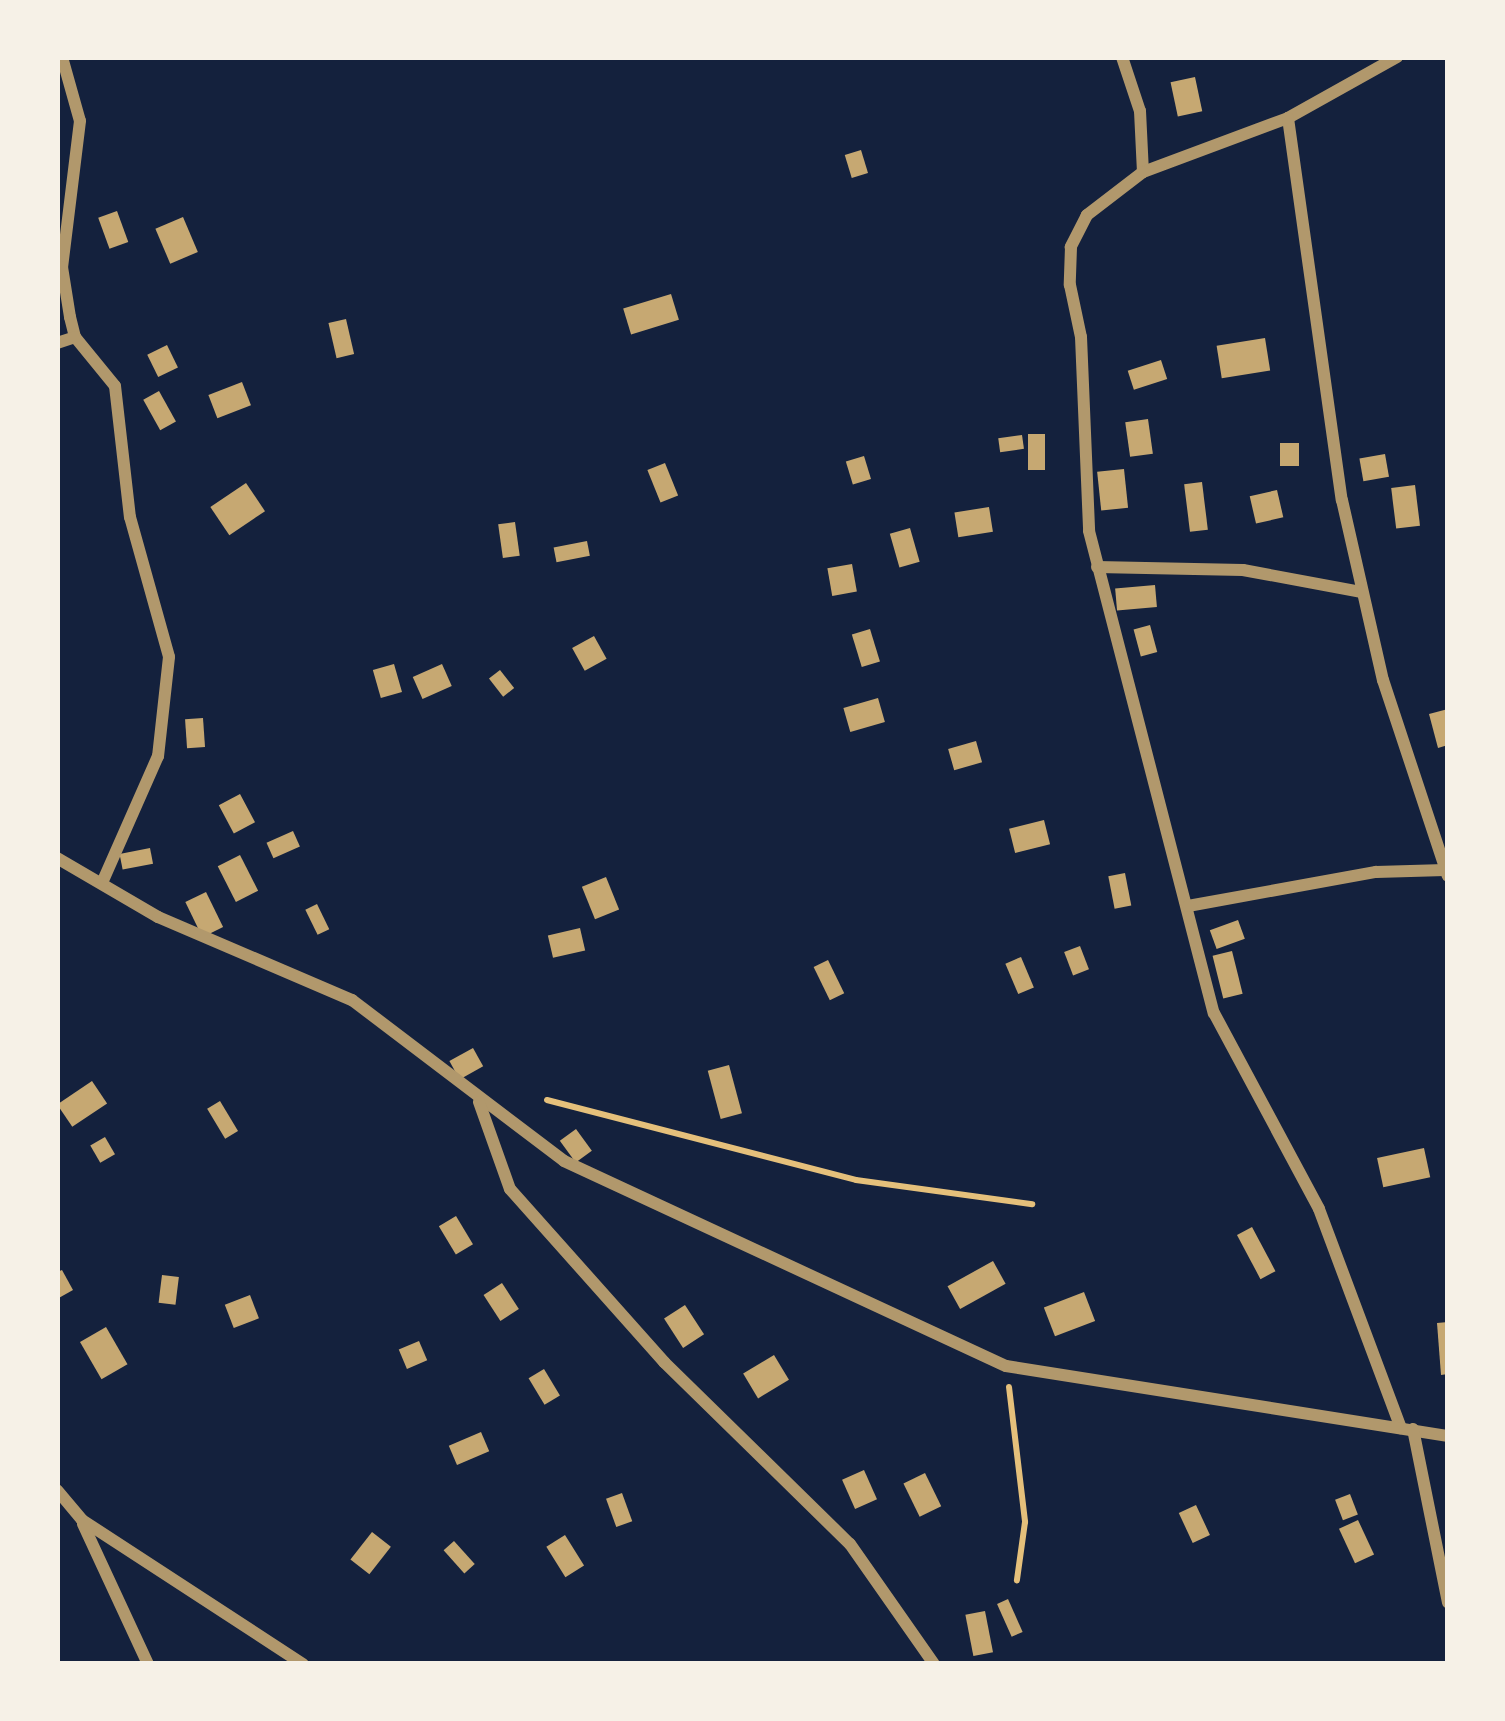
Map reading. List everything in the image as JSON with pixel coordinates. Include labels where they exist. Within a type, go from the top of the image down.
[{"type":"street","points":[[62,57],[80,121],[62,267],[75,337],[115,386],[130,517],[169,657],[158,756],[103,883]]},
{"type":"street","points":[[1122,57],[1140,111],[1143,172]]},
{"type":"street","points":[[1397,57],[1288,118],[1143,172],[1087,215],[1071,247],[1097,567],[1214,1013],[1319,1209],[1407,1429],[1448,1602]]},
{"type":"street","points":[[1188,906],[1376,872],[1446,873],[1361,592],[1331,442],[1288,118]]},
{"type":"street","points":[[57,343],[75,337]]},
{"type":"street","points":[[1097,567],[1243,570],[1361,592]]},
{"type":"street","points":[[57,858],[158,917],[352,1000],[478,1101],[595,1178],[1006,1366],[1448,1436]]},
{"type":"street","points":[[478,1101],[510,1189],[664,1362],[850,1544],[934,1664]]},
{"type":"street","points":[[57,1490],[82,1520],[148,1664]]},
{"type":"street","points":[[82,1520],[303,1664]]},
{"type":"path","points":[[547,1100],[856,1180],[1033,1204]]},
{"type":"path","points":[[1006,1366],[1025,1522],[1017,1580]]},
{"type":"building","points":[[1195,77],[1202,111],[1178,116],[1171,82]]},
{"type":"building","points":[[861,150],[868,173],[852,178],[845,155]]},
{"type":"building","points":[[117,211],[128,242],[109,249],[98,218]]},
{"type":"building","points":[[183,217],[198,252],[170,264],[155,229]]},
{"type":"building","points":[[671,294],[679,320],[631,334],[623,309]]},
{"type":"building","points":[[346,319],[354,354],[337,358],[328,323]]},
{"type":"building","points":[[1265,338],[1270,371],[1222,378],[1217,346]]},
{"type":"building","points":[[167,345],[178,367],[158,377],[147,355]]},
{"type":"building","points":[[1161,360],[1167,379],[1134,390],[1128,371]]},
{"type":"building","points":[[242,382],[251,405],[217,418],[208,395]]},
{"type":"building","points":[[159,391],[176,422],[160,430],[143,400]]},
{"type":"building","points":[[1148,419],[1153,454],[1130,457],[1125,422]]},
{"type":"building","points":[[1028,434],[1045,434],[1045,470],[1028,470]]},
{"type":"building","points":[[1022,435],[1024,449],[1000,452],[998,438]]},
{"type":"building","points":[[1280,443],[1299,443],[1299,466],[1280,466]]},
{"type":"building","points":[[1385,454],[1389,477],[1363,481],[1359,459]]},
{"type":"building","points":[[864,456],[871,479],[853,485],[846,462]]},
{"type":"building","points":[[665,463],[678,495],[660,503],[647,470]]},
{"type":"building","points":[[1124,469],[1128,508],[1101,511],[1097,472]]},
{"type":"building","points":[[1202,482],[1208,530],[1190,532],[1184,484]]},
{"type":"building","points":[[246,483],[265,511],[229,535],[210,507]]},
{"type":"building","points":[[1415,485],[1420,526],[1396,529],[1391,488]]},
{"type":"building","points":[[1277,490],[1283,517],[1256,524],[1250,496]]},
{"type":"building","points":[[989,507],[993,532],[958,537],[954,512]]},
{"type":"building","points":[[515,522],[520,556],[503,558],[498,524]]},
{"type":"building","points":[[910,528],[920,562],[899,567],[890,534]]},
{"type":"building","points":[[587,541],[590,556],[556,562],[554,547]]},
{"type":"building","points":[[852,564],[857,592],[832,596],[827,568]]},
{"type":"building","points":[[1155,585],[1157,607],[1117,610],[1115,588]]},
{"type":"building","points":[[1150,625],[1157,652],[1141,656],[1134,629]]},
{"type":"building","points":[[870,629],[880,662],[862,667],[852,635]]},
{"type":"building","points":[[594,636],[607,659],[585,671],[572,648]]},
{"type":"building","points":[[394,664],[402,692],[381,698],[373,670]]},
{"type":"building","points":[[442,664],[452,686],[423,699],[413,677]]},
{"type":"building","points":[[500,670],[514,688],[503,697],[489,679]]},
{"type":"building","points":[[878,698],[885,722],[850,732],[843,708]]},
{"type":"building","points":[[1448,709],[1448,745],[1438,748],[1429,714]]},
{"type":"building","points":[[203,718],[205,747],[187,748],[185,719]]},
{"type":"building","points":[[976,741],[982,762],[954,770],[948,749]]},
{"type":"building","points":[[240,794],[255,822],[234,834],[219,805]]},
{"type":"building","points":[[1044,820],[1050,844],[1015,853],[1009,829]]},
{"type":"building","points":[[293,831],[300,847],[273,858],[267,843]]},
{"type":"building","points":[[150,848],[153,864],[123,870],[120,854]]},
{"type":"building","points":[[240,855],[258,891],[236,902],[218,866]]},
{"type":"building","points":[[1125,873],[1131,905],[1115,909],[1108,876]]},
{"type":"building","points":[[606,877],[619,909],[595,919],[582,887]]},
{"type":"building","points":[[206,892],[223,927],[202,937],[185,902]]},
{"type":"building","points":[[317,904],[329,929],[318,935],[305,910]]},
{"type":"building","points":[[1238,920],[1245,939],[1217,949],[1210,930]]},
{"type":"building","points":[[580,928],[585,950],[553,958],[548,935]]},
{"type":"building","points":[[1080,946],[1089,969],[1073,975],[1064,952]]},
{"type":"building","points":[[1232,951],[1243,994],[1223,999],[1213,956]]},
{"type":"building","points":[[1021,957],[1034,987],[1018,994],[1005,964]]},
{"type":"building","points":[[828,960],[844,993],[830,1000],[814,967]]},
{"type":"building","points":[[473,1048],[483,1066],[460,1079],[449,1061]]},
{"type":"building","points":[[729,1065],[742,1113],[721,1119],[708,1071]]},
{"type":"building","points":[[92,1081],[107,1103],[72,1127],[57,1104]]},
{"type":"building","points":[[220,1101],[238,1131],[225,1139],[207,1109]]},
{"type":"building","points":[[576,1129],[592,1151],[576,1163],[560,1141]]},
{"type":"building","points":[[105,1137],[115,1154],[100,1163],[90,1146]]},
{"type":"building","points":[[1424,1148],[1430,1177],[1383,1187],[1377,1158]]},
{"type":"building","points":[[456,1216],[473,1244],[456,1255],[439,1226]]},
{"type":"building","points":[[1252,1227],[1275,1271],[1260,1279],[1237,1235]]},
{"type":"building","points":[[993,1261],[1006,1284],[960,1309],[948,1286]]},
{"type":"building","points":[[62,1270],[73,1290],[57,1299],[57,1272]]},
{"type":"building","points":[[162,1275],[179,1277],[175,1305],[159,1303]]},
{"type":"building","points":[[502,1283],[519,1309],[500,1321],[484,1295]]},
{"type":"building","points":[[1084,1292],[1095,1321],[1055,1336],[1044,1307]]},
{"type":"building","points":[[250,1295],[259,1318],[234,1328],[225,1305]]},
{"type":"building","points":[[685,1305],[704,1334],[683,1348],[664,1319]]},
{"type":"building","points":[[1448,1322],[1448,1374],[1441,1375],[1437,1323]]},
{"type":"building","points":[[106,1327],[128,1364],[102,1379],[80,1342]]},
{"type":"building","points":[[419,1341],[427,1360],[407,1369],[399,1350]]},
{"type":"building","points":[[774,1355],[789,1380],[758,1398],[743,1374]]},
{"type":"building","points":[[544,1369],[560,1396],[545,1405],[529,1378]]},
{"type":"building","points":[[481,1432],[489,1451],[457,1465],[449,1446]]},
{"type":"building","points":[[864,1470],[877,1499],[855,1509],[842,1480]]},
{"type":"building","points":[[925,1473],[941,1506],[920,1517],[903,1484]]},
{"type":"building","points":[[622,1493],[632,1521],[616,1527],[606,1499]]},
{"type":"building","points":[[1350,1494],[1358,1515],[1343,1520],[1335,1500]]},
{"type":"building","points":[[1196,1505],[1210,1535],[1193,1543],[1179,1513]]},
{"type":"building","points":[[1358,1520],[1374,1554],[1355,1563],[1339,1529]]},
{"type":"building","points":[[372,1532],[391,1547],[369,1574],[350,1560]]},
{"type":"building","points":[[565,1535],[584,1566],[565,1577],[546,1547]]},
{"type":"building","points":[[454,1541],[475,1564],[464,1573],[444,1550]]},
{"type":"building","points":[[1008,1599],[1023,1632],[1012,1637],[997,1604]]},
{"type":"building","points":[[985,1611],[993,1652],[973,1656],[965,1615]]}]
